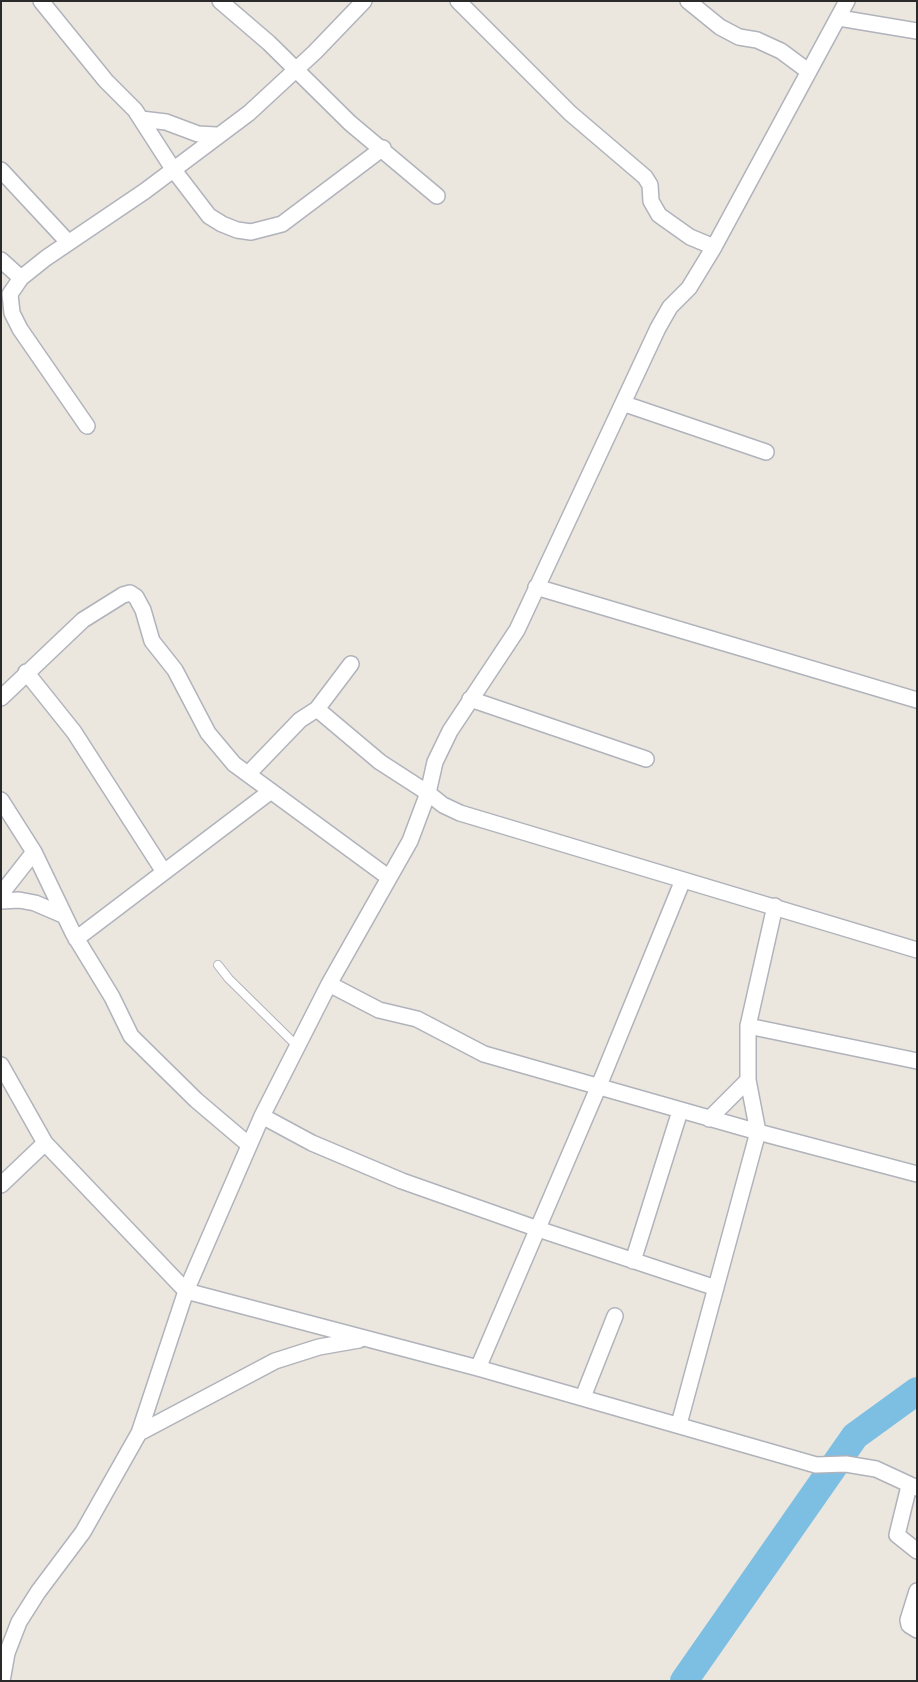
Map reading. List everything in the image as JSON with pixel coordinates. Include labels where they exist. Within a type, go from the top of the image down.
[{"type":"street","points":[[41,1],[141,119],[173,169],[209,216],[237,230],[251,232],[282,224],[383,148]]},
{"type":"street","points":[[220,1],[297,69],[350,123],[383,148],[437,196]]},
{"type":"street","points":[[87,426],[20,329],[12,313],[10,294],[22,278],[68,241],[122,207],[249,112],[297,69],[364,1]]},
{"type":"street","points":[[458,1],[570,113],[644,177],[650,185],[650,201],[660,215],[690,237],[714,247]]},
{"type":"street","points":[[688,1],[720,27],[740,37],[757,40],[781,51],[808,71]]},
{"type":"street","points":[[2,1681],[4,1650],[19,1622],[38,1592],[83,1532],[139,1433],[186,1291],[249,1145],[296,1045],[388,877],[410,841],[428,792],[435,762],[450,731],[470,699],[490,674],[517,630],[625,404],[658,328],[670,307],[688,288],[714,247],[808,71],[840,18],[847,1]]},
{"type":"street","points":[[840,18],[917,31]]},
{"type":"street","points":[[141,119],[166,122],[198,134],[216,135]]},
{"type":"street","points":[[1,170],[68,241]]},
{"type":"street","points":[[1,260],[22,278]]},
{"type":"street","points":[[625,404],[766,452]]},
{"type":"street","points":[[536,587],[917,700]]},
{"type":"street","points":[[1,698],[26,672],[83,620],[122,595],[130,593],[136,597],[143,610],[152,641],[175,670],[208,733],[234,764],[388,877]]},
{"type":"street","points":[[248,774],[300,720],[317,708],[351,664]]},
{"type":"street","points":[[26,672],[74,732],[164,872]]},
{"type":"street","points":[[470,699],[646,759]]},
{"type":"street","points":[[317,708],[380,762],[428,792],[443,805],[460,813],[917,950]]},
{"type":"street","points":[[76,939],[271,792]]},
{"type":"street","points":[[1,800],[34,852],[63,915],[112,998],[131,1036],[196,1100],[249,1145]]},
{"type":"street","points":[[1,894],[34,852]]},
{"type":"street","points":[[478,1368],[598,1088],[683,880]]},
{"type":"street","points":[[1,901],[19,900],[34,903],[63,915]]},
{"type":"street","points":[[679,1424],[758,1132],[748,1080],[748,1026],[775,906]]},
{"type":"street","points":[[329,984],[379,1010],[418,1019],[484,1054],[709,1119],[917,1174]]},
{"type":"street","points":[[748,1026],[917,1061]]},
{"type":"street","points":[[1,1064],[46,1143],[186,1291],[478,1368],[816,1464],[846,1464],[876,1469],[900,1479],[913,1487],[897,1535],[917,1551]]},
{"type":"street","points":[[709,1119],[748,1080]]},
{"type":"street","points":[[633,1260],[680,1110]]},
{"type":"street","points":[[262,1116],[312,1143],[402,1181],[538,1229],[716,1288]]},
{"type":"street","points":[[1,1185],[46,1143]]},
{"type":"street","points":[[583,1397],[615,1316]]},
{"type":"street","points":[[139,1433],[275,1361],[319,1347],[366,1340]]},
{"type":"street","points":[[917,1591],[908,1625],[917,1630]]},
{"type":"lane","points":[[218,965],[229,979],[296,1045]]},
{"type":"waterway","points":[[684,1681],[855,1436],[917,1391]]}]
